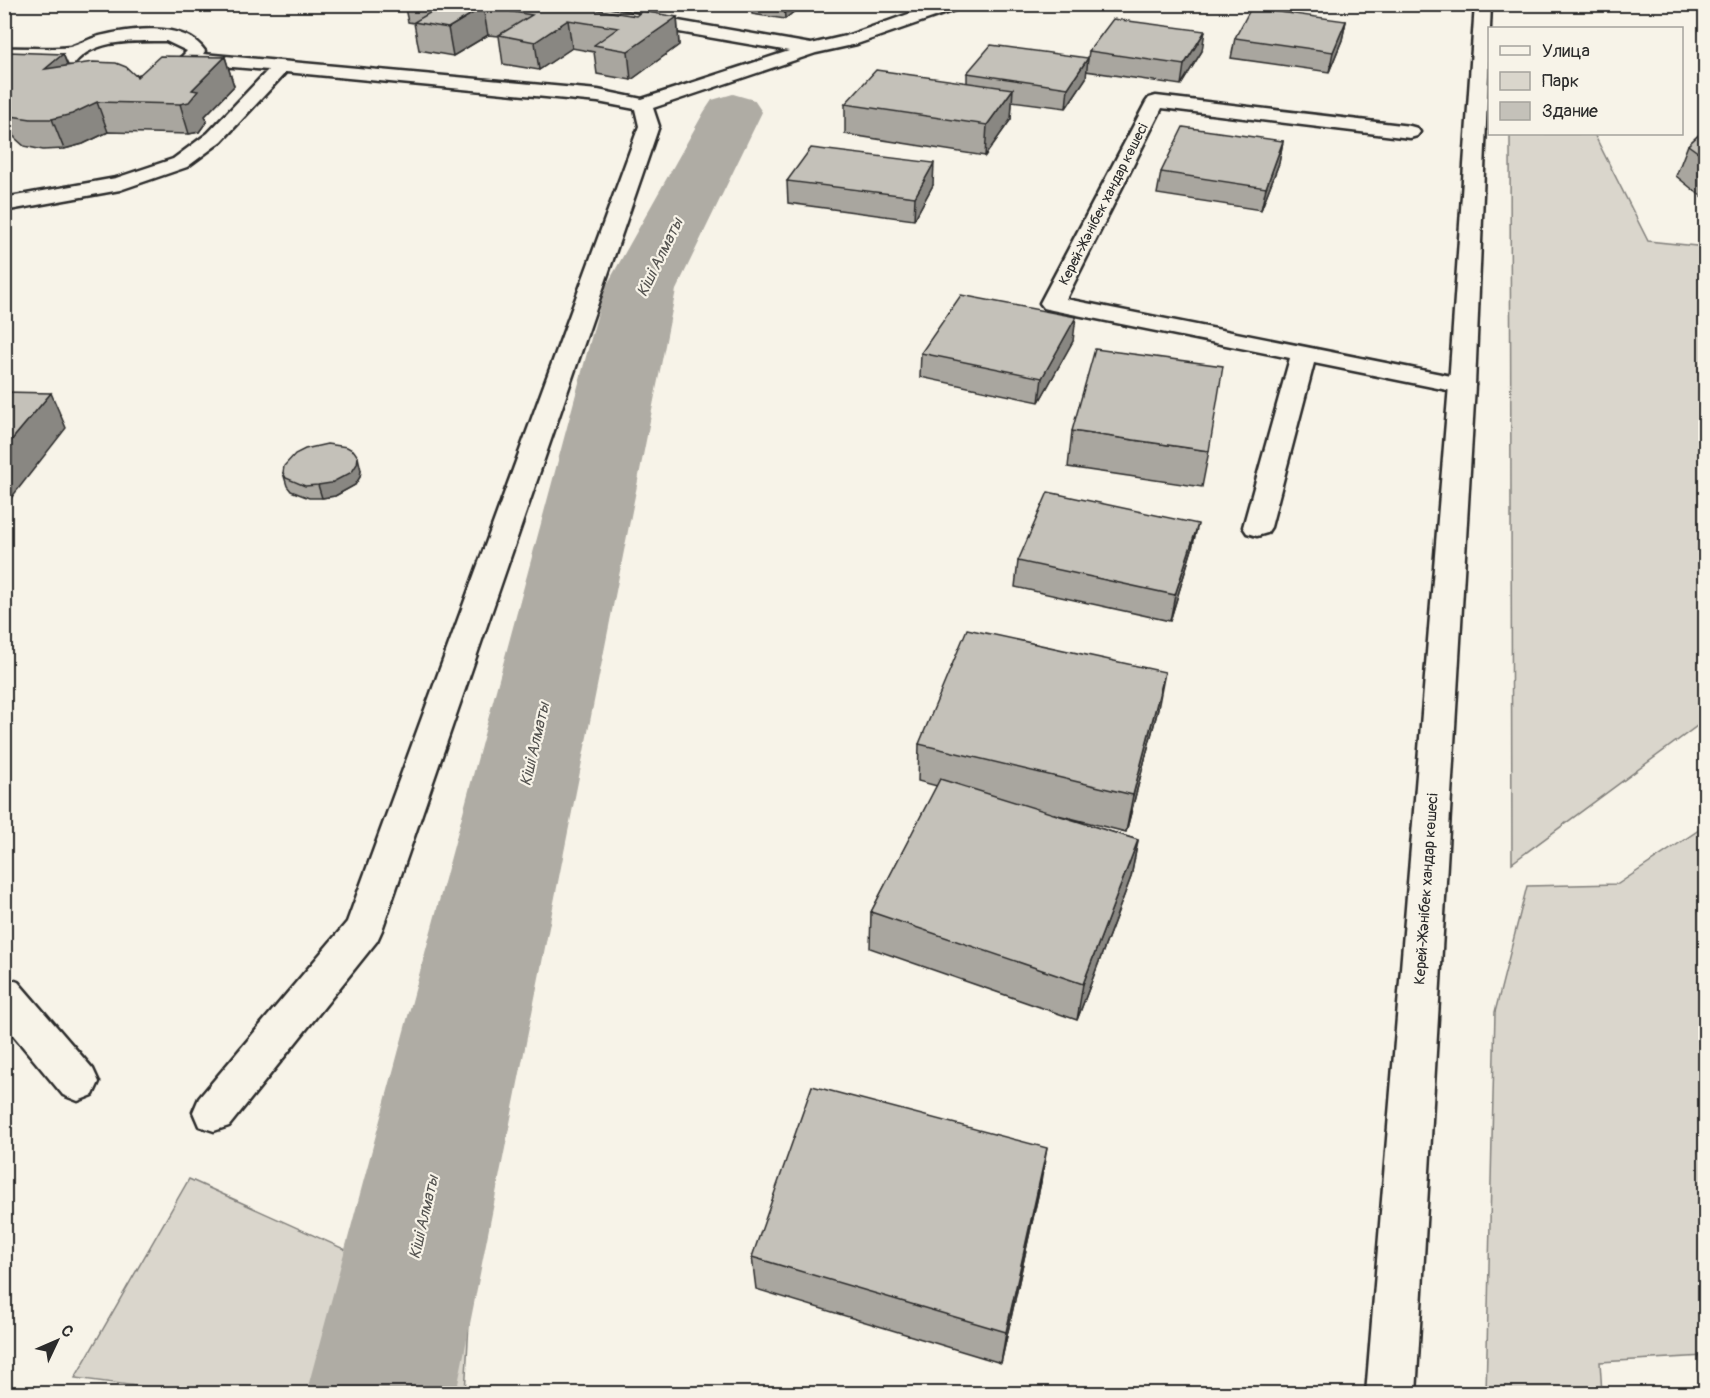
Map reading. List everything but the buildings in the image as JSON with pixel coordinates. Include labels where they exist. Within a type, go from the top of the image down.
[{"type":"main road","points":[[547,4],[811,49]]},
{"type":"main road","points":[[193,58],[280,68],[598,96],[643,105],[811,49],[872,34],[956,4]]},
{"type":"main road","name":"Керей-Жәнібек хандар көшесі","points":[[1391,1394],[1484,82],[1483,4]]},
{"type":"main road","points":[[4,53],[76,52],[110,40],[168,36],[192,45],[196,51],[193,58],[183,66],[166,74],[145,80],[99,83],[67,75],[62,68],[66,60],[76,52]]},
{"type":"main road","points":[[4,205],[120,184],[180,162],[215,137],[280,68]]},
{"type":"main road","name":"Керей-Жәнібек хандар көшесі","points":[[1410,132],[1156,102],[1052,303],[1462,385]]},
{"type":"main road","points":[[214,1112],[363,930],[649,126],[643,105]]},
{"type":"main road","points":[[1257,528],[1304,352]]},
{"type":"main road","points":[[4,994],[78,1082]]},
{"type":"green space","points":[[1510,135],[1595,135],[1648,241],[1706,247],[1705,720],[1512,863]]},
{"type":"green space","points":[[1705,826],[1705,1356],[1600,1362],[1602,1393],[1486,1393],[1495,1012],[1527,886],[1618,884]]},
{"type":"green space","points":[[189,1179],[470,1306],[465,1393],[197,1394],[75,1378]]},
{"type":"waterway","name":"Кіші Алматы","points":[[381,1394],[640,290],[733,112]]}]
